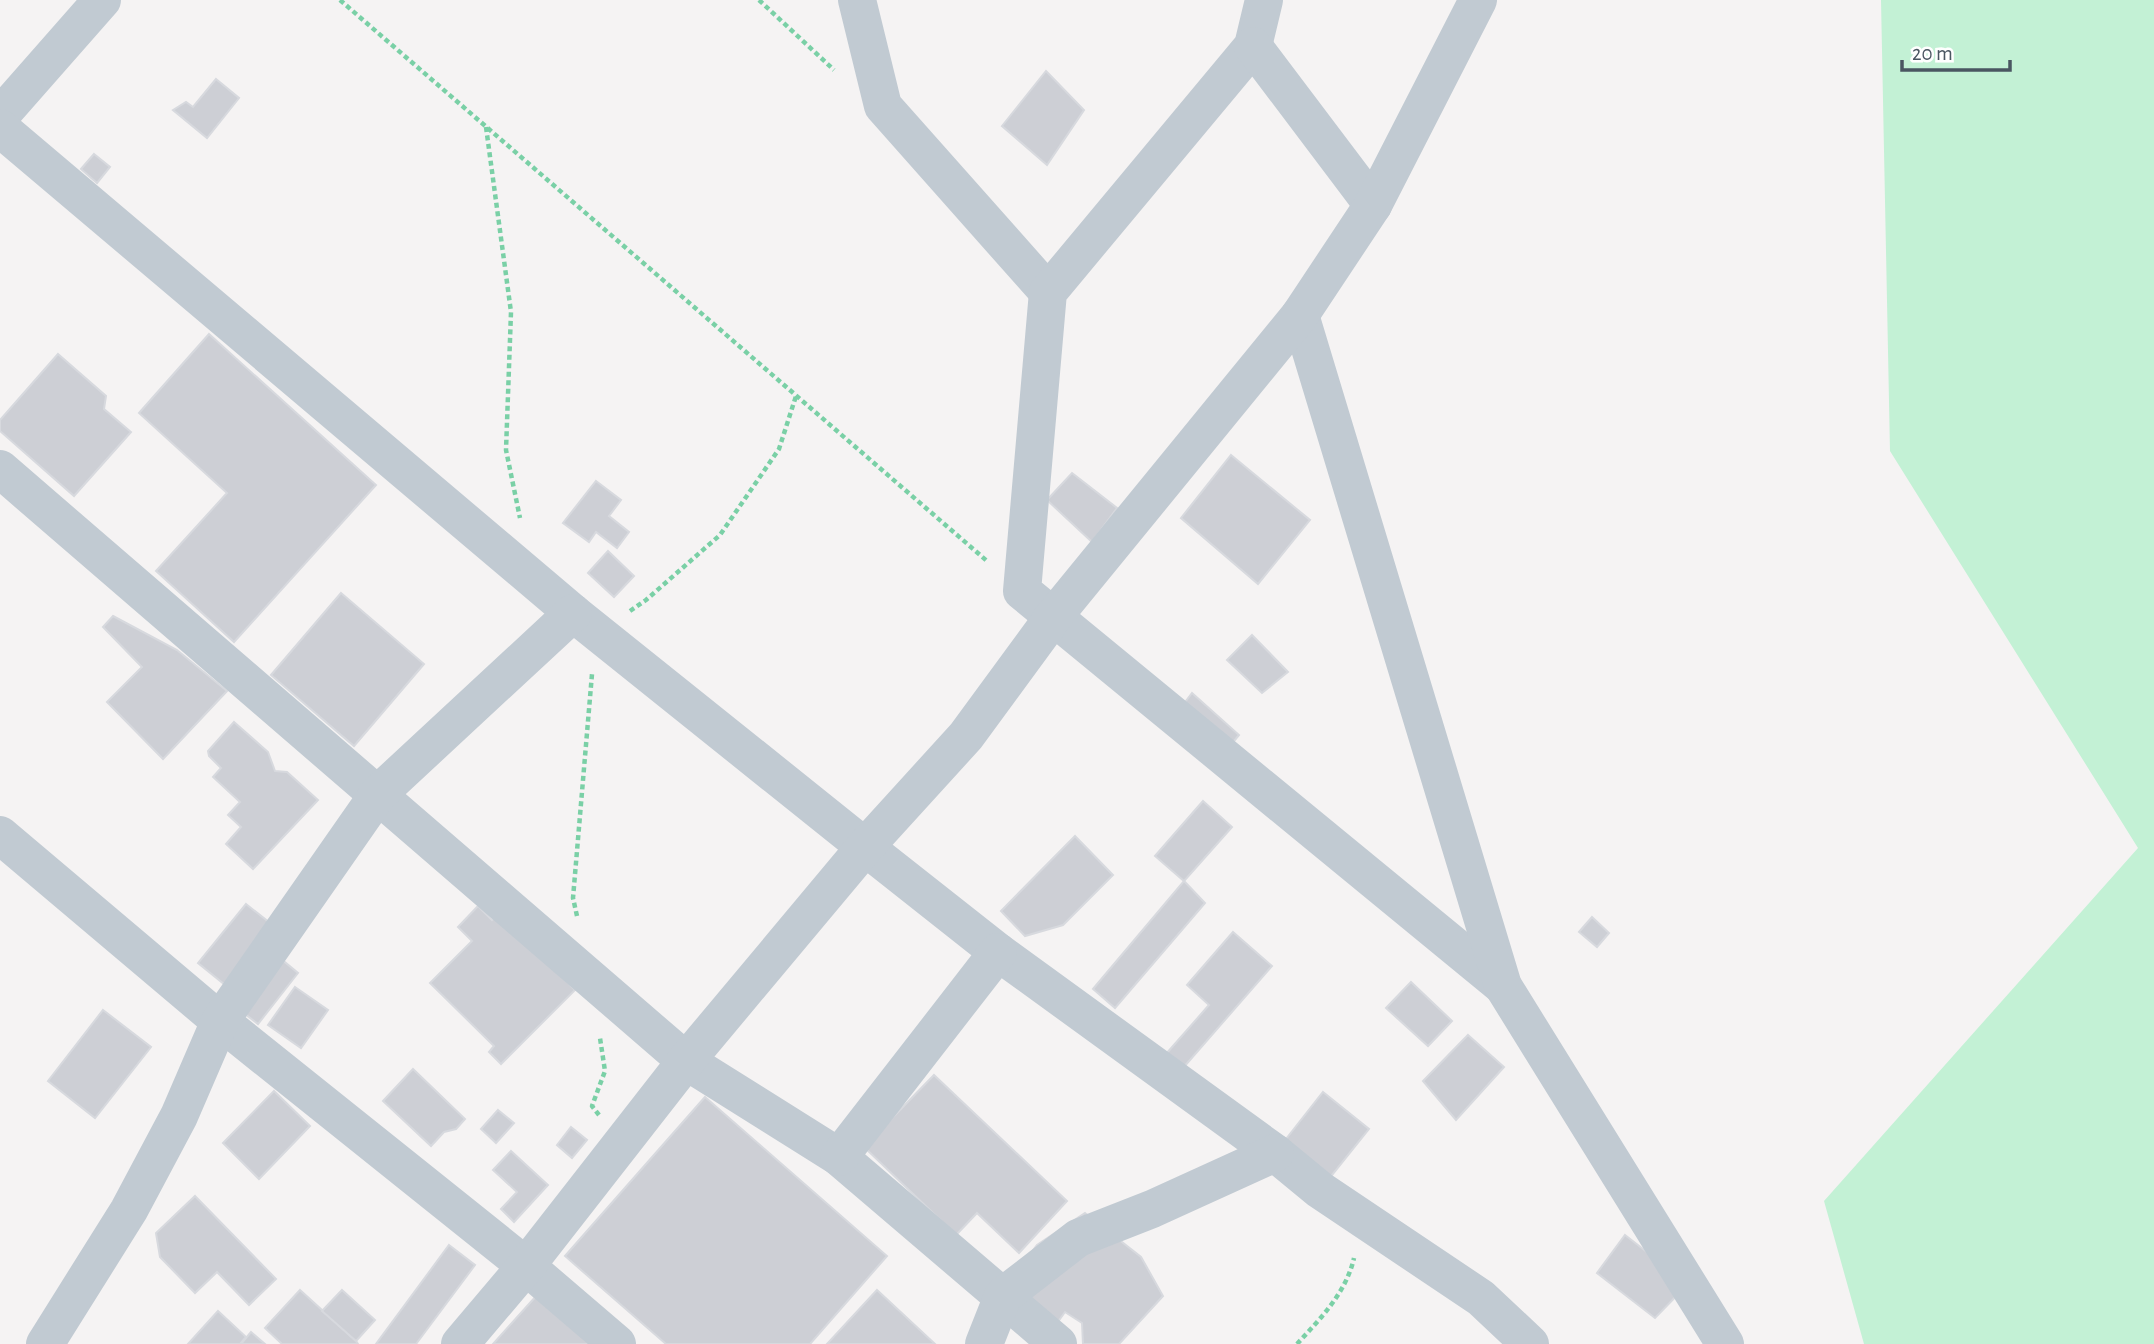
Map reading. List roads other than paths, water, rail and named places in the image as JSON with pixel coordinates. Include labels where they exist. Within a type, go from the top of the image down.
[{"type":"street","points":[[0,116],[102,0]]},
{"type":"street","points":[[858,0],[883,106],[1048,292]]},
{"type":"street","points":[[1264,0],[1253,46],[1048,292],[1022,591],[1503,986]]},
{"type":"street","points":[[460,1344],[526,1266],[686,1061],[865,847],[966,736],[1055,616],[1300,315],[1373,205],[1479,0]]},
{"type":"street","points":[[1253,46],[1373,205]]},
{"type":"street","points":[[0,128],[584,622],[865,847],[998,952],[1362,1219],[1481,1298],[1530,1344]]},
{"type":"street","points":[[1300,315],[1503,986],[1725,1344]]},
{"type":"street","points":[[0,469],[379,793],[686,1061],[839,1157],[1058,1344]]},
{"type":"street","points":[[46,1344],[129,1210],[179,1116],[220,1021],[379,793],[584,622]]},
{"type":"street","points":[[0,835],[220,1021],[526,1266],[617,1344]]},
{"type":"street","points":[[839,1157],[998,952]]},
{"type":"street","points":[[984,1344],[1003,1296],[1077,1238],[1152,1209],[1275,1153]]}]
